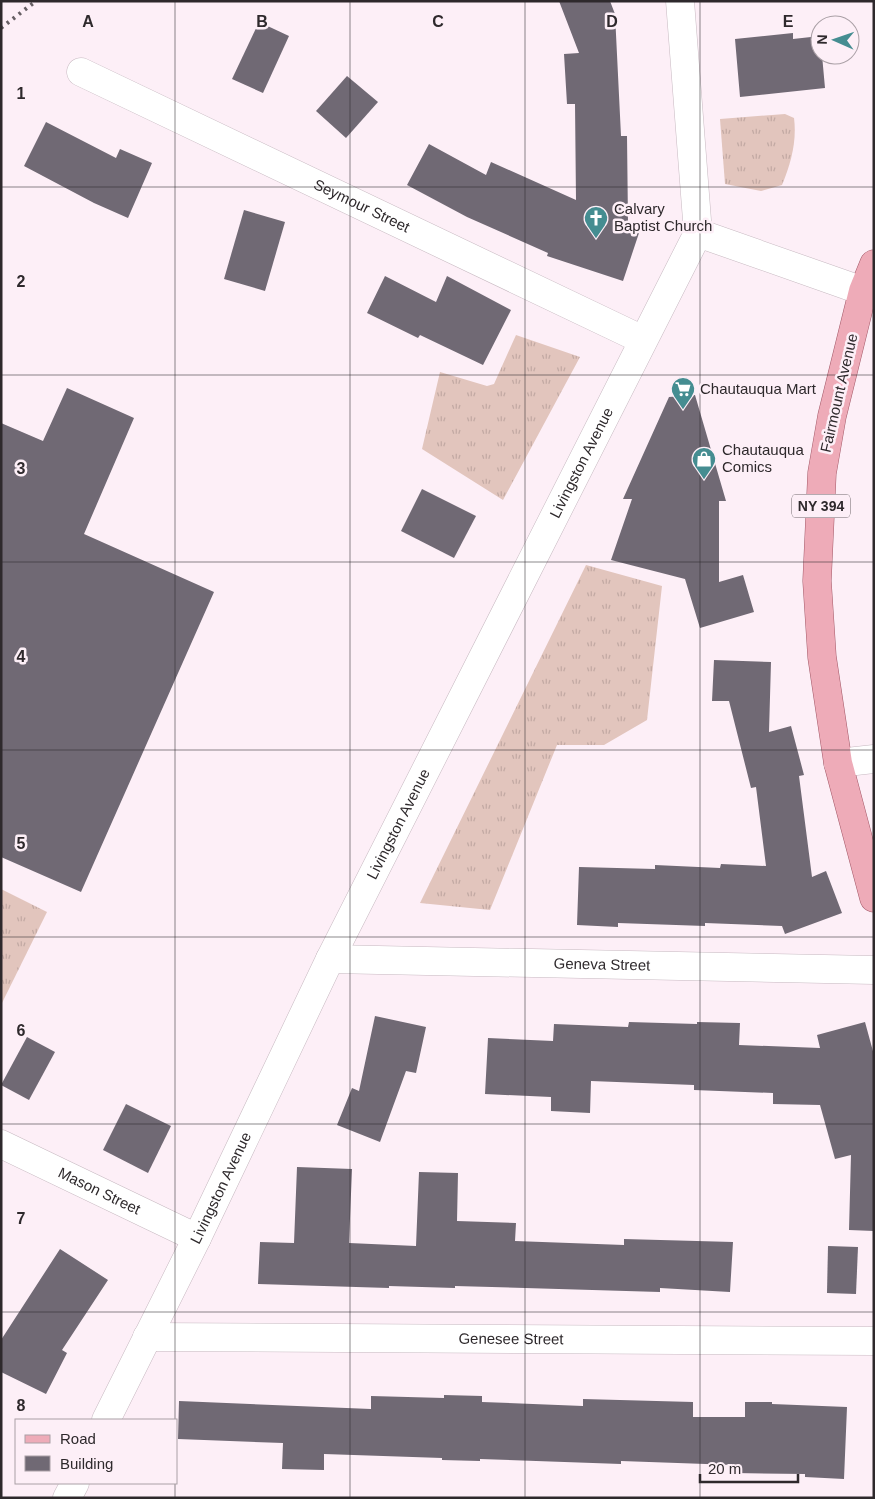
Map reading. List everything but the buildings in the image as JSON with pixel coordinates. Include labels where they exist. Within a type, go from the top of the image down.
[{"type":"main road","name":"NY 394","points":[[869,292],[874,264]]},
{"type":"main road","name":"Fairmount Avenue","points":[[869,292],[832,416],[822,473],[817,581],[819,621],[831,726],[838,763],[874,898]]},
{"type":"street","points":[[680,1],[698,233],[869,292]]},
{"type":"street","name":"Seymour Street","points":[[81,72],[643,340]]},
{"type":"street","name":"Livingston Avenue","points":[[106,1419],[197,1238],[330,959],[698,233]]},
{"type":"street","points":[[838,763],[874,759]]},
{"type":"street","name":"Geneva Street","points":[[330,959],[874,970]]},
{"type":"street","name":"Mason Street","points":[[1,1144],[197,1238]]},
{"type":"street","name":"Genesee Street","points":[[148,1336],[874,1341]]},
{"type":"street","points":[[67,1498],[74,1484]]},
{"type":"green space","points":[[785,114],[794,118],[795,135],[791,160],[782,185],[761,191],[725,184],[720,119]]},
{"type":"green space","points":[[516,335],[580,357],[503,500],[422,449],[440,372],[487,386],[494,384]]},
{"type":"green space","points":[[586,565],[662,586],[647,720],[604,745],[557,745],[490,910],[420,903]]},
{"type":"green space","points":[[1,889],[47,912],[1,1005]]},
{"type":"railway","points":[[1,28],[36,1]]},
{"type":"place","name":"Calvary Baptist Church","points":[[596,239]]},
{"type":"place","name":"Chautauqua Mart","points":[[683,410]]},
{"type":"place","name":"Chautauqua Comics","points":[[704,480]]}]
